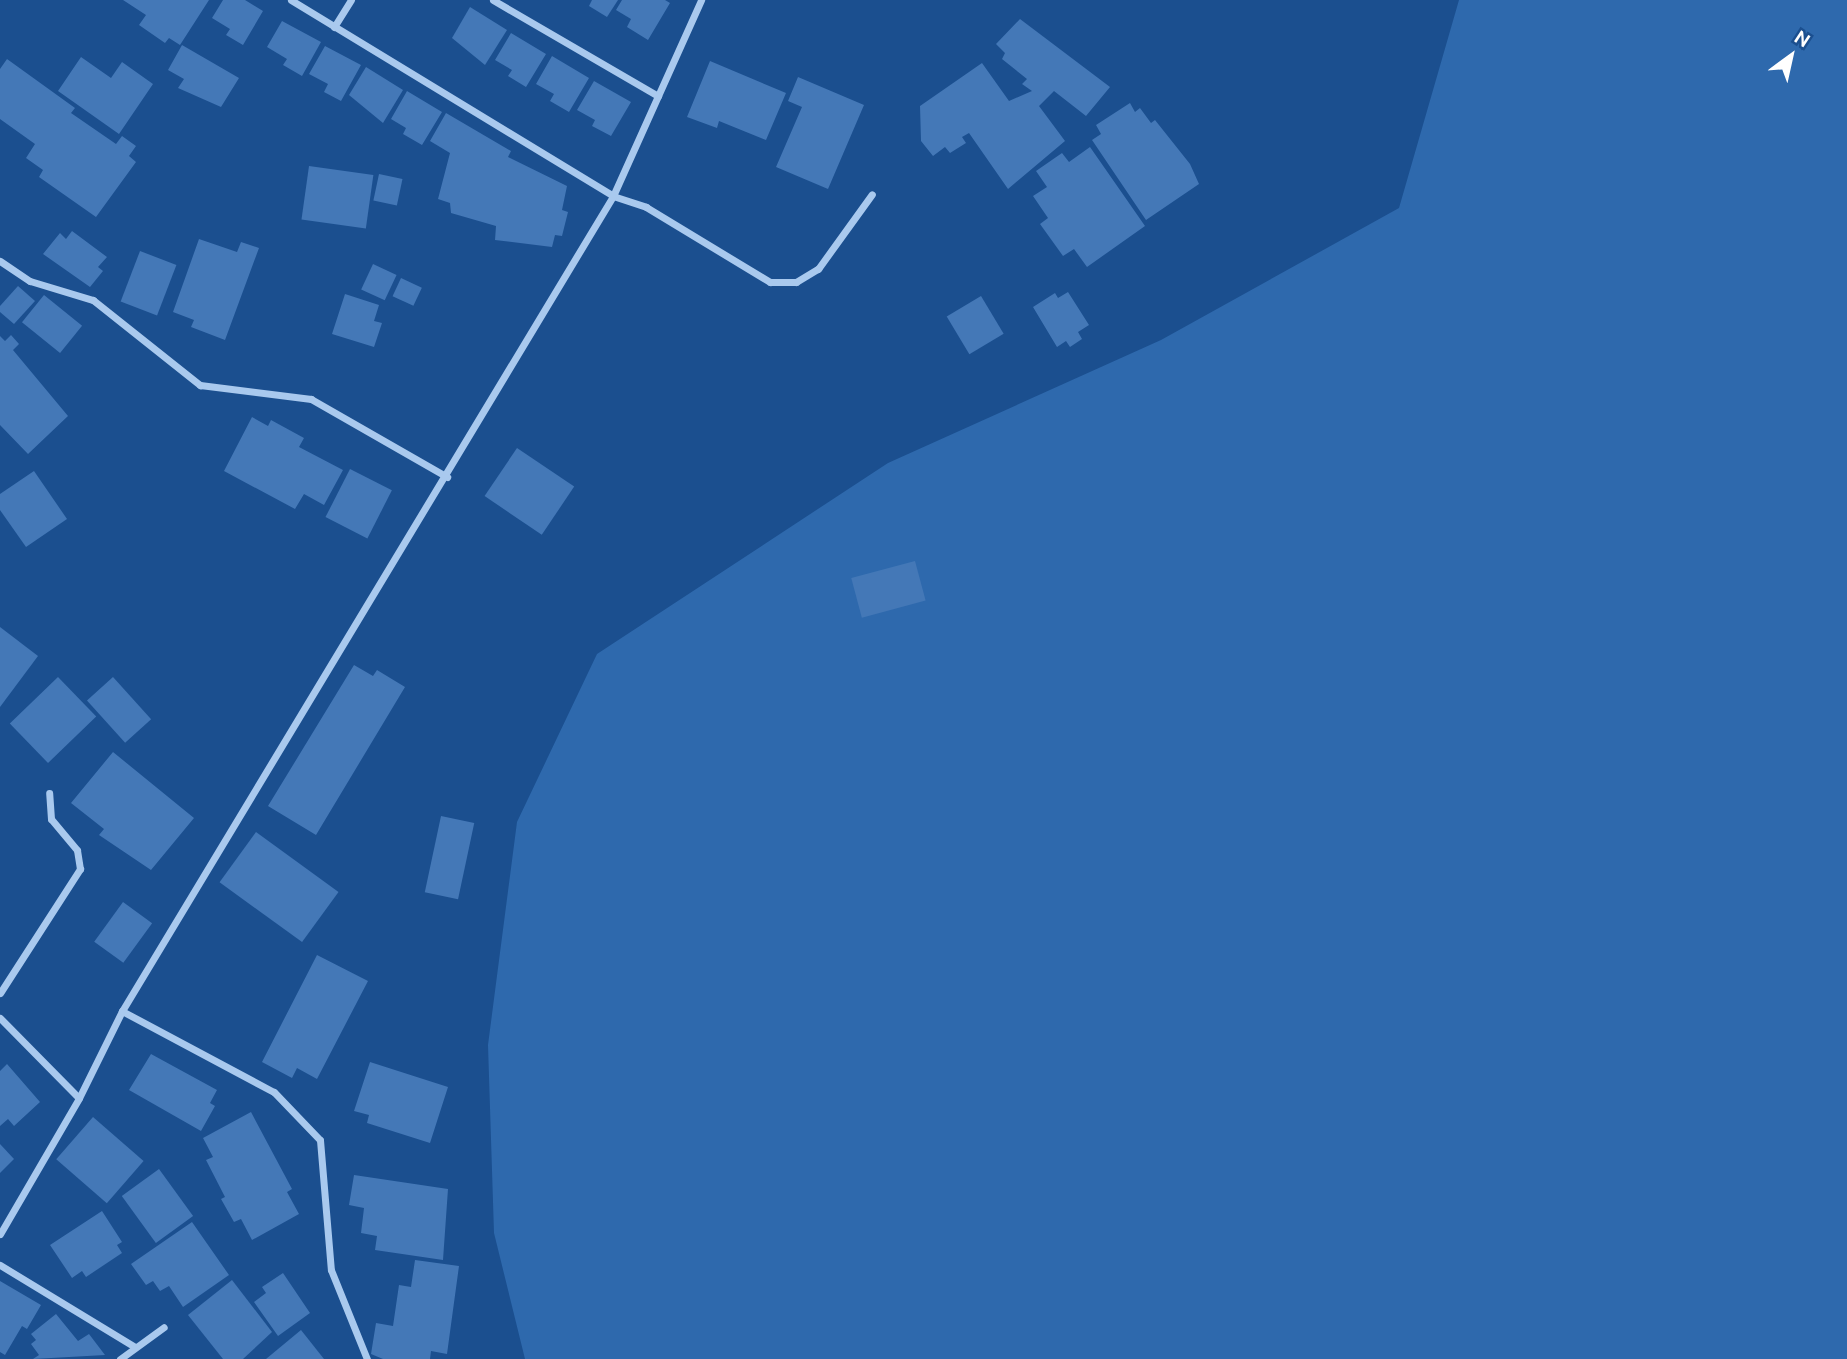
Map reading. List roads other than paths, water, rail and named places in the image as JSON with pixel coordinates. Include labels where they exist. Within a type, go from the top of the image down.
[{"type":"street","points":[[291,0],[613,196],[646,206],[770,282],[796,282],[818,269],[872,194]]},
{"type":"street","points":[[334,27],[351,0]]},
{"type":"street","points":[[493,0],[658,96]]},
{"type":"street","points":[[0,1234],[79,1098],[122,1011],[447,477],[613,196],[701,0]]},
{"type":"street","points":[[0,261],[30,281],[93,300],[200,385],[312,399],[447,477]]},
{"type":"street","points":[[0,993],[80,869],[77,850],[51,819],[49,793]]},
{"type":"street","points":[[122,1011],[274,1092],[320,1140],[331,1270],[367,1359]]},
{"type":"street","points":[[0,1018],[79,1098]]},
{"type":"street","points":[[0,1265],[135,1347]]},
{"type":"street","points":[[120,1359],[164,1327]]}]
